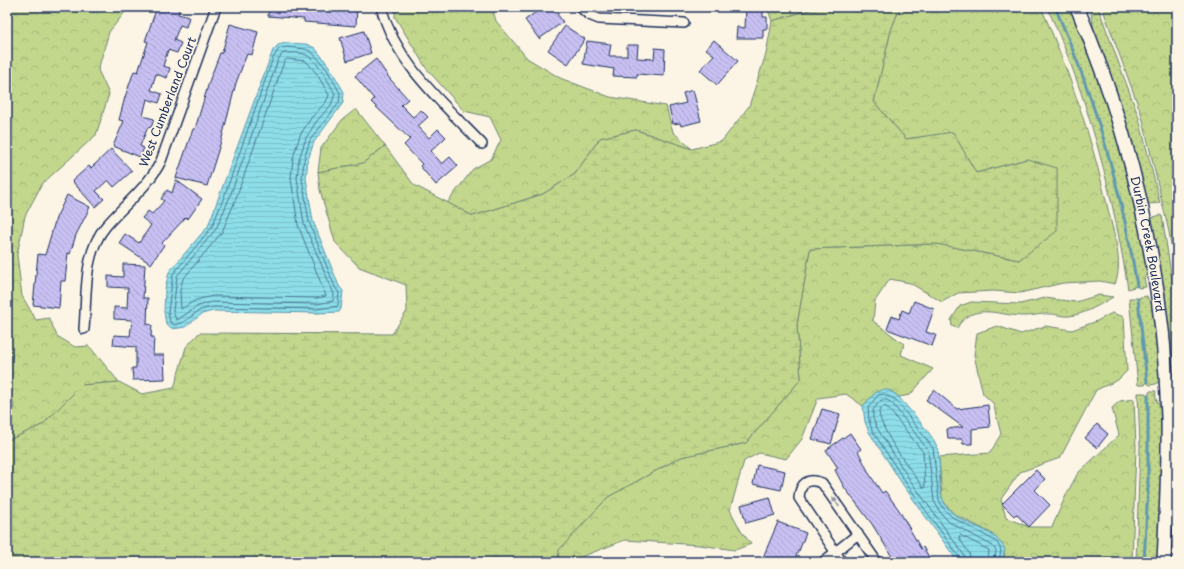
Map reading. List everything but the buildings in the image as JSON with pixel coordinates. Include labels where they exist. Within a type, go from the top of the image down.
[{"type":"street","name":"West Cumberland Court","points":[[84,329],[89,265],[97,240],[105,227],[149,182],[155,173],[161,161],[216,7]]},
{"type":"street","points":[[381,7],[389,32],[405,61],[482,144]]},
{"type":"street","points":[[580,7],[589,15],[599,19],[684,23]]},
{"type":"street","name":"Durbin Creek Boulevard","points":[[1077,7],[1104,76],[1120,124],[1139,196],[1153,267],[1161,321],[1168,417],[1168,469],[1164,562]]},
{"type":"street","points":[[842,562],[799,498],[800,491],[805,481],[810,480],[822,482],[876,562]]},
{"type":"street","points":[[823,562],[858,534]]},
{"type":"green space","points":[[10,7],[129,7],[109,32],[98,70],[109,94],[96,135],[42,184],[25,216],[17,255],[22,296],[36,320],[49,318],[57,336],[75,347],[89,346],[119,382],[82,385],[42,425],[7,441],[7,417],[11,416],[14,405],[7,383],[7,21]]},
{"type":"green space","points":[[395,7],[492,7],[496,21],[527,58],[560,78],[610,97],[666,106],[673,132],[692,149],[636,130],[600,138],[575,174],[543,194],[473,216],[447,203],[473,169],[491,159],[501,140],[490,117],[464,111],[426,68],[395,17]]},
{"type":"green space","points":[[767,7],[820,7],[772,21]]},
{"type":"green space","points":[[820,7],[900,7],[891,30],[874,102],[906,139],[953,132],[976,173],[1027,159],[1057,168],[1057,231],[1019,260],[937,244],[810,249],[797,325],[801,379],[746,443],[681,457],[608,497],[559,550],[558,562],[7,562],[7,441],[42,425],[82,385],[119,382],[142,394],[174,388],[186,347],[199,333],[392,334],[407,311],[406,285],[359,267],[335,242],[320,190],[318,172],[363,163],[385,146],[414,185],[473,216],[543,194],[575,174],[600,138],[636,130],[692,149],[722,141],[749,106],[766,54],[772,21]]},
{"type":"green space","points":[[900,7],[1041,7],[1071,81],[1102,183],[1117,246],[1118,266],[1115,284],[1100,281],[1063,283],[1020,293],[993,291],[958,293],[942,302],[910,283],[890,279],[875,301],[873,321],[904,344],[901,355],[933,369],[910,395],[899,397],[891,391],[876,392],[863,406],[846,394],[818,398],[802,439],[786,459],[759,453],[744,461],[730,510],[741,531],[751,544],[735,550],[700,545],[625,540],[568,562],[558,562],[558,550],[608,497],[681,457],[746,443],[801,379],[797,325],[810,249],[937,244],[1019,260],[1027,159],[976,173],[953,133],[906,139],[874,102],[891,30]]},
{"type":"green space","points":[[1047,7],[1071,7],[1103,91],[1124,158],[1132,191],[1148,273],[1144,278],[1146,287],[1139,288],[1137,286],[1128,289],[1107,181],[1087,110],[1062,41]]},
{"type":"green space","points":[[1089,7],[1098,7],[1139,118],[1160,203],[1148,204],[1147,198],[1144,196],[1095,36]]},
{"type":"green space","points":[[1102,7],[1177,7],[1177,282],[1169,232],[1142,116]]},
{"type":"green space","points":[[356,109],[385,146],[363,163],[318,172],[321,148],[342,120]]},
{"type":"green space","points":[[1160,215],[1162,216],[1177,311],[1177,562],[1169,562],[1172,500],[1151,227],[1153,225],[1151,218]]},
{"type":"green space","points":[[1099,295],[1113,297],[1092,309],[1075,315],[1064,316],[1048,314],[1017,316],[979,312],[971,314],[964,319],[957,328],[952,326],[951,320],[960,306],[971,302],[1020,304],[1045,298],[1076,302]]},
{"type":"green space","points":[[1147,296],[1149,301],[1152,303],[1160,381],[1156,384],[1150,385],[1146,382],[1145,385],[1138,385],[1129,298],[1139,299],[1140,297]]},
{"type":"green space","points":[[1112,313],[1124,317],[1127,371],[1118,380],[1096,390],[1060,458],[1020,472],[1001,499],[1006,518],[1030,527],[1052,527],[1067,493],[1078,473],[1119,435],[1112,408],[1120,401],[1134,399],[1136,447],[1132,562],[1002,562],[1005,554],[991,533],[954,514],[942,499],[939,457],[990,453],[1001,434],[993,403],[983,394],[974,355],[977,333],[997,326],[1021,334],[1045,326],[1072,330],[1097,321]]},
{"type":"green space","points":[[1150,391],[1156,391],[1156,399],[1161,406],[1162,449],[1158,562],[1136,562],[1140,447],[1138,393],[1145,393],[1148,395]]},
{"type":"water","points":[[286,43],[306,44],[315,48],[329,66],[344,92],[343,103],[314,142],[308,160],[306,178],[313,221],[339,286],[343,291],[341,309],[339,312],[318,313],[213,311],[202,314],[185,327],[173,329],[166,324],[164,312],[165,289],[169,272],[208,226],[273,50],[278,45]]},
{"type":"water","points":[[884,389],[891,391],[899,397],[935,442],[939,454],[941,494],[947,507],[953,514],[1000,541],[1005,549],[1002,562],[958,562],[903,485],[869,432],[865,422],[863,406],[876,392]]},
{"type":"waterway","points":[[1055,7],[1082,75],[1105,144],[1123,214],[1137,286]]},
{"type":"waterway","points":[[1138,299],[1147,382]]},
{"type":"waterway","points":[[1144,562],[1148,488],[1148,395]]}]
